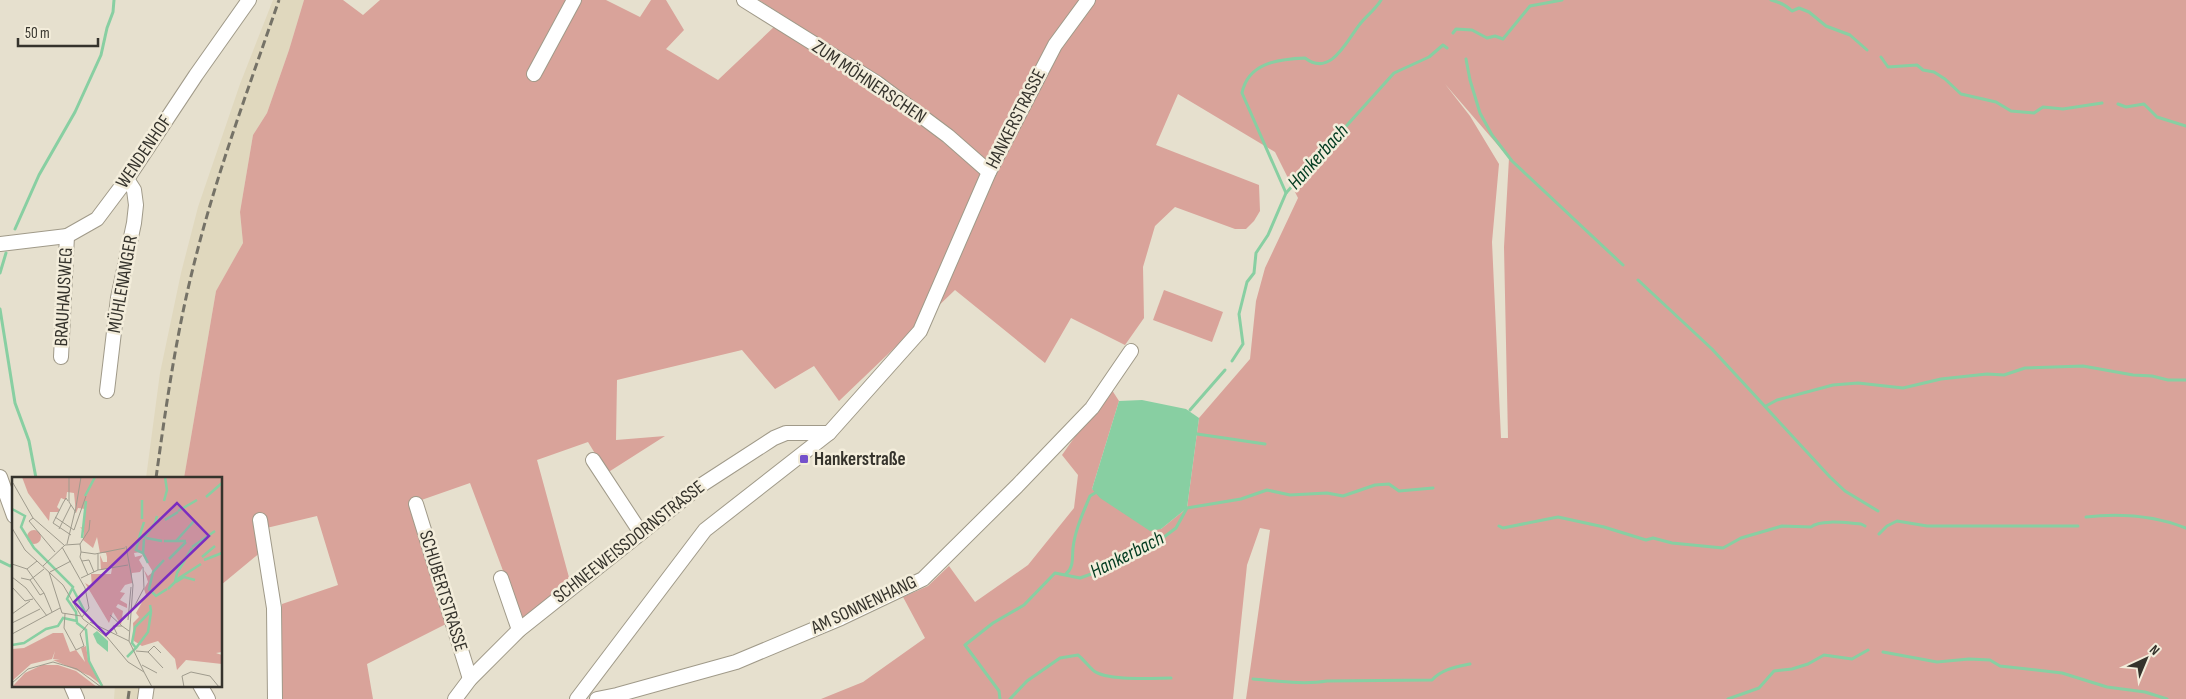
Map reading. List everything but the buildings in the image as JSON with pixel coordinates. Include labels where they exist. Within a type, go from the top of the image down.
[{"type":"street","name":"WENDENHOF","points":[[0,244],[68,236],[97,219],[127,180],[196,74],[250,0]]},
{"type":"street","points":[[534,74],[574,0]]},
{"type":"street","name":"ZUM MÖHNERSCHEN","points":[[744,0],[877,82],[948,136],[989,172]]},
{"type":"street","name":"HANKERSTRASSE","points":[[577,699],[705,530],[829,433],[920,331],[989,172],[1055,45],[1088,0]]},
{"type":"street","name":"MÜHLENANGER","points":[[107,391],[118,298],[134,223],[136,204],[134,190],[127,180]]},
{"type":"street","name":"BRAUHAUSWEG","points":[[61,357],[68,236]]},
{"type":"street","name":"AM SONNENHANG","points":[[597,699],[736,662],[841,618],[923,579],[1092,408],[1131,351]]},
{"type":"street","name":"SCHNEEWEISSDORNSTRASSE","points":[[455,699],[470,679],[518,630],[700,486],[786,432],[829,433]]},
{"type":"street","points":[[593,460],[641,533]]},
{"type":"street","points":[[0,477],[12,510]]},
{"type":"street","name":"SCHUBERTSTRASSE","points":[[416,504],[470,679]]},
{"type":"street","points":[[260,520],[274,608],[275,699]]},
{"type":"street","points":[[501,578],[518,630]]},
{"type":"street","points":[[71,686],[77,699]]},
{"type":"street","points":[[144,699],[147,686]]},
{"type":"street","points":[[201,686],[208,699]]},
{"type":"shaded area","points":[[273,0],[304,0],[267,113],[253,135],[240,212],[243,243],[216,291],[184,477],[146,477],[160,373],[181,273],[198,207],[240,84]]},
{"type":"shaded area","points":[[304,0],[343,0],[363,15],[380,0],[606,0],[640,17],[651,0],[666,0],[684,30],[666,49],[718,80],[776,25],[874,87],[967,161],[993,173],[1061,48],[1095,0],[2186,0],[2186,699],[1246,699],[1270,530],[1260,528],[1247,565],[1233,699],[821,699],[863,682],[925,638],[903,597],[928,586],[949,566],[975,602],[1028,565],[1074,508],[1078,475],[1062,455],[1110,387],[1119,401],[1092,489],[1161,529],[1187,508],[1199,418],[1250,359],[1256,301],[1265,268],[1298,198],[1275,152],[1178,94],[1156,145],[1259,185],[1260,211],[1246,229],[1235,229],[1175,207],[1155,226],[1143,267],[1144,318],[1125,345],[1071,318],[1045,363],[955,290],[839,401],[814,366],[775,389],[742,350],[617,380],[616,440],[665,436],[607,473],[588,442],[537,460],[570,581],[522,621],[470,483],[410,504],[446,624],[367,664],[373,699],[281,699],[282,604],[338,585],[317,516],[258,530],[262,551],[222,584],[222,477],[184,477],[216,291],[243,243],[240,212],[253,135],[267,113]],"holes":[[[1445,84],[1509,158],[1504,247],[1508,438],[1501,438],[1492,242],[1499,164],[1470,116]]]},
{"type":"shaded area","points":[[759,0],[1081,0],[988,162],[881,78]]},
{"type":"shaded area","points":[[1164,290],[1223,312],[1212,342],[1153,320]]},
{"type":"shaded area","points":[[1142,400],[1186,409],[1199,418],[1187,508],[1161,529],[1150,531],[1100,498],[1092,489],[1119,401]]},
{"type":"shaded area","points":[[115,686],[147,686],[144,699],[114,699]]},
{"type":"waterway","points":[[15,229],[39,175],[75,112],[101,55],[113,12],[114,0]]},
{"type":"waterway","points":[[1286,193],[1242,93],[1245,83],[1257,69],[1275,62],[1305,58],[1314,63],[1323,63],[1330,60],[1344,47],[1360,24],[1381,0]]},
{"type":"waterway","name":"Hankerbach","points":[[1453,33],[1456,29],[1472,30],[1487,38],[1495,36],[1503,39],[1530,6],[1562,0]]},
{"type":"waterway","points":[[1771,0],[1782,4],[1792,11],[1799,8],[1809,12],[1826,26],[1850,35],[1867,50]]},
{"type":"waterway","name":"Hankerbach","points":[[1232,361],[1243,344],[1239,314],[1247,282],[1254,273],[1256,253],[1268,235],[1286,193],[1394,73],[1429,57],[1443,45],[1447,48]]},
{"type":"waterway","points":[[1881,57],[1888,67],[1917,65],[1923,70],[1934,72],[1945,79],[1961,94],[1996,102],[2011,111],[2034,113],[2043,107],[2063,109],[2102,103]]},
{"type":"waterway","points":[[1466,59],[1480,113],[1492,135],[1512,161],[1623,265]]},
{"type":"waterway","points":[[2118,104],[2126,107],[2144,104],[2157,117],[2186,126]]},
{"type":"waterway","points":[[0,273],[6,253]]},
{"type":"waterway","points":[[1638,280],[1712,349],[1830,477],[1845,491],[1878,511]]},
{"type":"waterway","points":[[0,309],[15,403],[29,441],[36,477]]},
{"type":"waterway","points":[[1766,406],[1777,400],[1833,385],[1858,383],[1903,388],[1941,379],[1987,374],[2004,375],[2025,368],[2083,366],[2168,380],[2186,380]]},
{"type":"waterway","name":"Hankerbach","points":[[1190,410],[1225,370]]},
{"type":"waterway","points":[[1197,434],[1265,444]]},
{"type":"waterway","name":"Hankerbach","points":[[1000,699],[999,691],[965,645],[993,623],[1024,605],[1055,573],[1080,578],[1097,572],[1108,560],[1122,554],[1134,553],[1147,543],[1164,537],[1176,528],[1187,508],[1241,499],[1267,490],[1290,495],[1327,493],[1343,496],[1375,485],[1389,484],[1399,491],[1433,488]]},
{"type":"waterway","points":[[1066,574],[1071,565],[1074,541],[1080,522],[1090,496],[1095,493]]},
{"type":"waterway","points":[[2086,517],[2137,516],[2161,520],[2186,528]]},
{"type":"waterway","points":[[1499,526],[1503,528],[1558,517],[1604,527],[1646,540],[1653,538],[1672,543],[1723,548],[1741,538],[1782,526],[1811,527],[1821,523],[1834,522],[1865,526]]},
{"type":"waterway","points":[[1879,534],[1887,526],[1897,521],[1927,526],[2078,526]]},
{"type":"waterway","points":[[0,561],[10,566],[12,565]]},
{"type":"waterway","points":[[1728,699],[1759,688],[1774,671],[1792,669],[1808,664],[1824,655],[1852,659],[1868,650]]},
{"type":"waterway","points":[[1883,652],[1937,662],[1969,659],[1990,660],[2000,666],[2062,673],[2107,687],[2145,692],[2167,699]]},
{"type":"waterway","points":[[1010,699],[1027,681],[1060,658],[1078,655],[1093,670],[1100,674],[1131,678],[1171,678]]},
{"type":"waterway","points":[[1253,679],[1300,683],[1432,680],[1454,667],[1470,664]]},
{"type":"railway","points":[[156,477],[177,344],[194,264],[223,164],[279,0]]},
{"type":"railway","points":[[128,699],[130,686]]},
{"type":"place","name":"Hankerstraße","points":[[804,459]]}]
